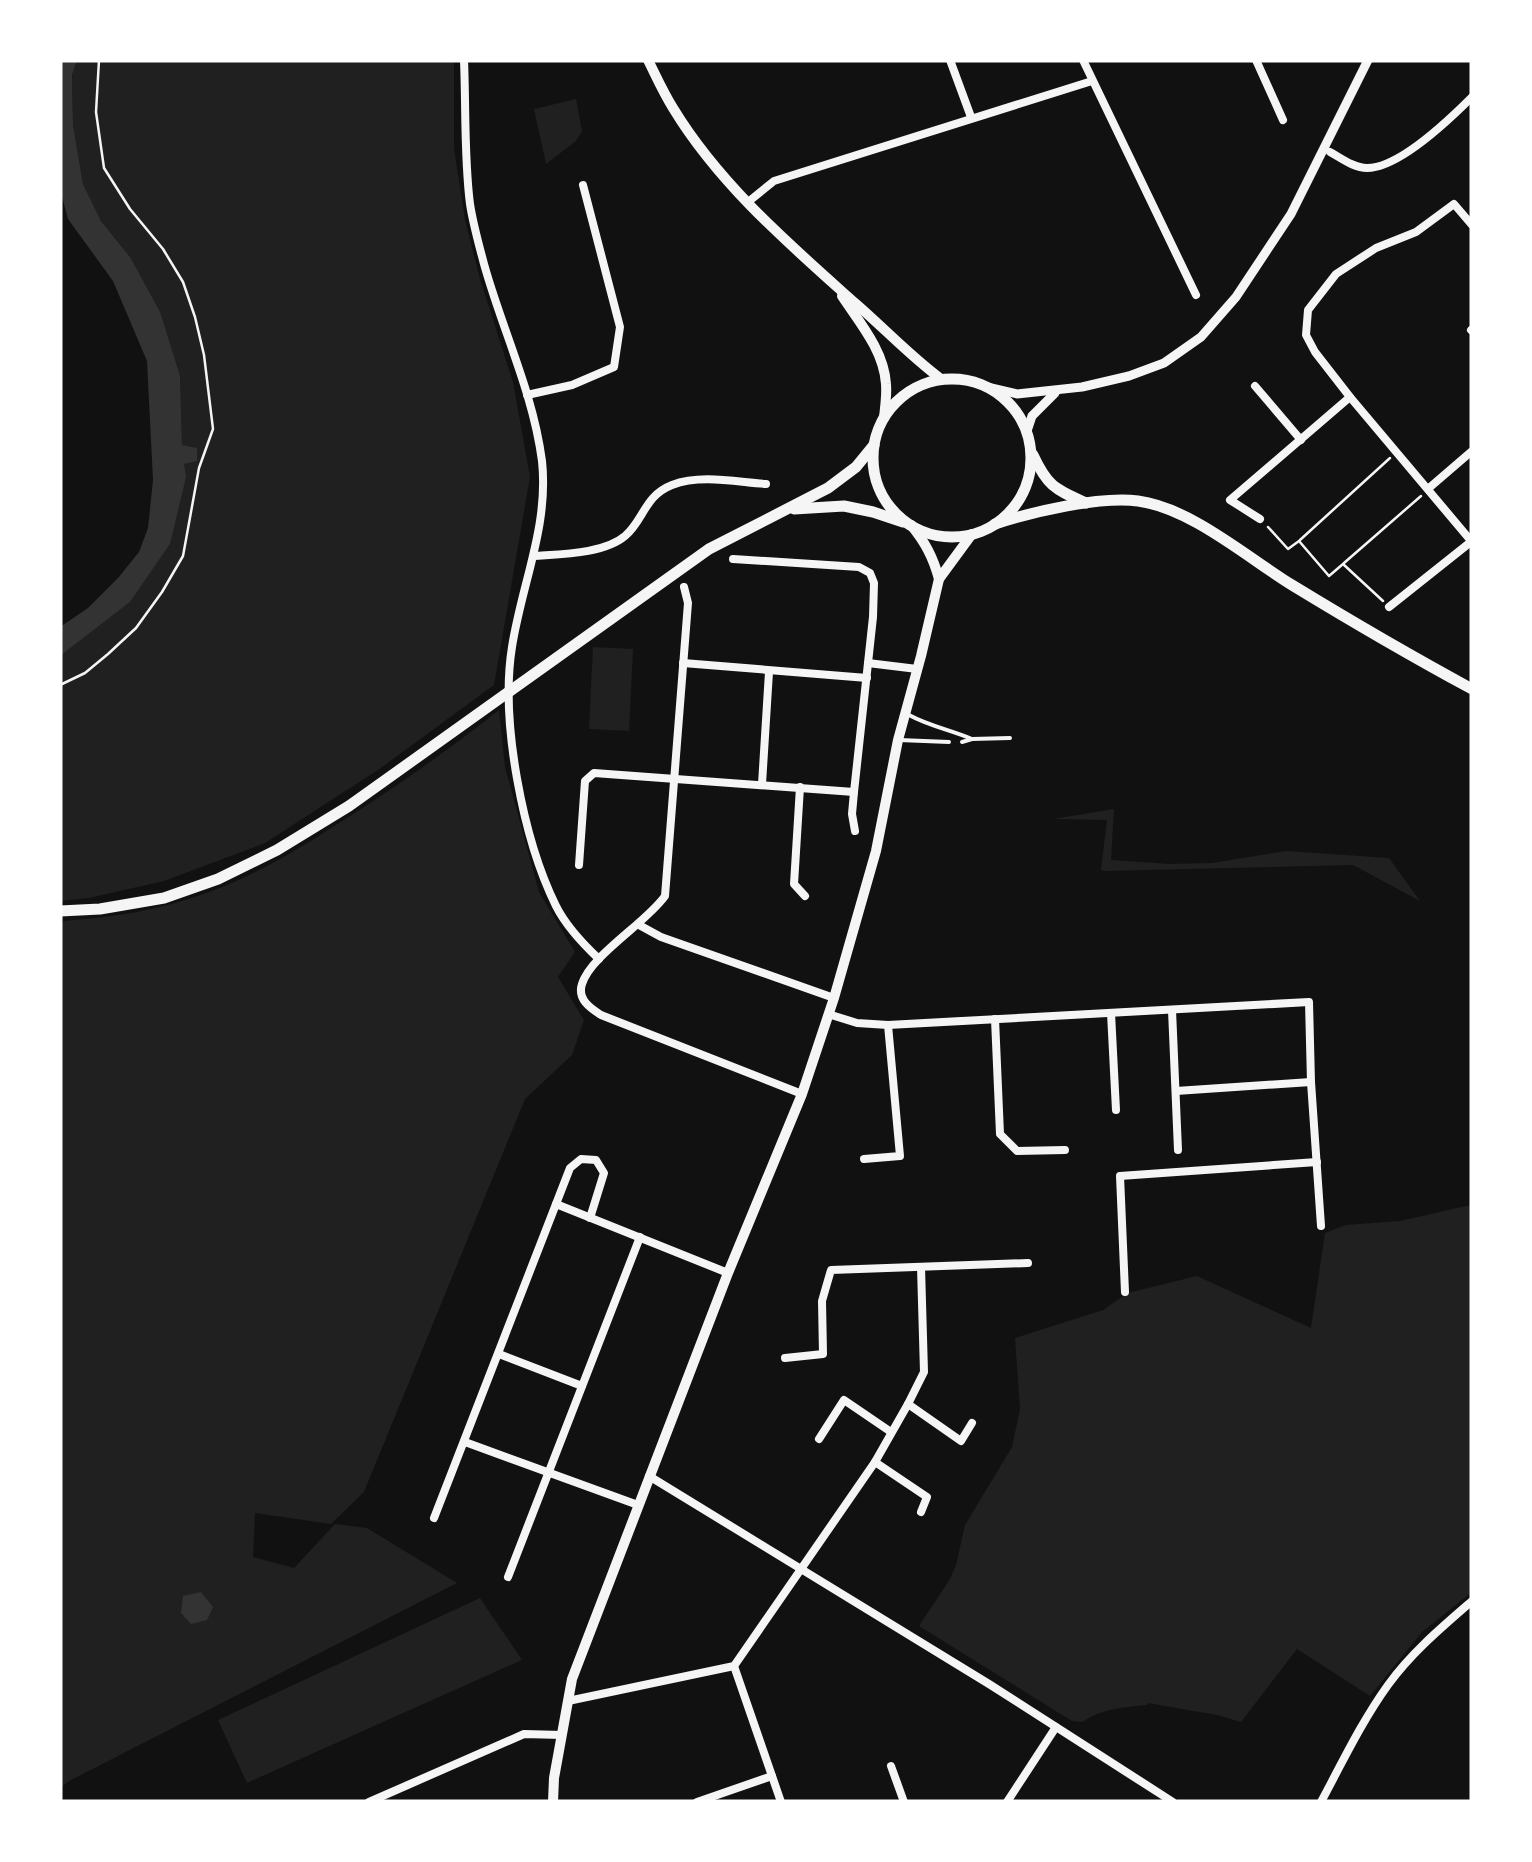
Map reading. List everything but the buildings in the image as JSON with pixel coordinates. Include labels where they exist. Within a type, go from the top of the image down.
[{"type":"main road","points":[[648,60],[672,108],[748,202],[807,262],[941,379]]},
{"type":"main road","points":[[60,911],[164,898],[218,879],[278,850],[349,806],[709,549],[828,488],[856,467],[874,445],[884,418],[887,386],[882,361],[833,283]]},
{"type":"main road","points":[[884,418],[898,399],[918,386],[941,379],[969,380],[988,387],[1019,414],[1031,449],[1053,488],[1086,504]]},
{"type":"main road","points":[[874,445],[874,468],[880,489],[891,508],[926,543],[938,578]]},
{"type":"main road","points":[[995,524],[1012,510],[1024,492],[1031,449]]},
{"type":"main road","points":[[788,509],[844,506],[950,536],[972,534],[1016,517],[1086,504],[1136,501],[1188,517],[1292,584],[1472,689]]},
{"type":"main road","points":[[552,1802],[572,1679],[728,1273],[802,1094],[876,851],[898,740],[938,578],[972,534]]},
{"type":"street","points":[[464,60],[470,205],[484,265],[527,395],[545,493],[540,532],[511,650],[508,724],[528,823],[548,886],[569,927],[599,959]]},
{"type":"street","points":[[950,60],[971,117]]},
{"type":"street","points":[[1083,60],[1196,295]]},
{"type":"street","points":[[988,387],[1017,394],[1057,391],[1129,376],[1164,363],[1202,337],[1236,297],[1291,214],[1368,60]]},
{"type":"street","points":[[1259,61],[1284,120]]},
{"type":"street","points":[[748,202],[774,181],[1092,81]]},
{"type":"street","points":[[1330,152],[1356,166],[1370,168],[1385,163],[1420,143],[1472,97]]},
{"type":"street","points":[[527,395],[572,386],[614,367],[620,327],[582,184]]},
{"type":"street","points":[[1447,196],[1472,225]]},
{"type":"street","points":[[1390,607],[1472,542],[1314,352],[1306,335],[1308,310],[1336,274],[1376,248],[1416,232],[1454,204]]},
{"type":"street","points":[[1254,386],[1300,440]]},
{"type":"street","points":[[1027,431],[1032,416],[1057,391]]},
{"type":"street","points":[[1230,500],[1350,397]]},
{"type":"street","points":[[1428,488],[1472,451]]},
{"type":"street","points":[[534,556],[576,553],[626,536],[648,502],[670,486],[698,479],[766,484]]},
{"type":"street","points":[[1220,494],[1260,519]]},
{"type":"street","points":[[733,559],[858,567],[870,573],[874,583],[852,814],[854,831]]},
{"type":"street","points":[[684,587],[688,603],[665,896],[656,910],[599,959],[582,982],[581,995],[588,1007],[601,1015],[802,1094]]},
{"type":"street","points":[[683,663],[867,678]]},
{"type":"street","points":[[868,663],[916,670]]},
{"type":"street","points":[[762,784],[769,672]]},
{"type":"street","points":[[579,865],[585,780],[594,773],[854,792]]},
{"type":"street","points":[[800,787],[794,884],[805,896]]},
{"type":"street","points":[[639,925],[834,998]]},
{"type":"street","points":[[828,1014],[857,1023],[888,1025],[1309,1002],[1321,1226]]},
{"type":"street","points":[[1172,1010],[1178,1150]]},
{"type":"street","points":[[1111,1012],[1116,1110]]},
{"type":"street","points":[[995,1018],[1000,1134],[1017,1151],[1065,1150]]},
{"type":"street","points":[[864,1158],[900,1156],[888,1025]]},
{"type":"street","points":[[1176,1092],[1312,1082]]},
{"type":"street","points":[[434,1518],[570,1168],[582,1159],[596,1160],[604,1173],[590,1218]]},
{"type":"street","points":[[1125,1292],[1120,1176],[1317,1162]]},
{"type":"street","points":[[556,1204],[728,1273]]},
{"type":"street","points":[[508,1577],[640,1238]]},
{"type":"street","points":[[785,1358],[823,1354],[822,1301],[831,1270],[1028,1263]]},
{"type":"street","points":[[568,1702],[734,1666],[874,1462],[924,1372],[922,1267]]},
{"type":"street","points":[[499,1354],[582,1386]]},
{"type":"street","points":[[819,1439],[844,1400],[891,1432]]},
{"type":"street","points":[[908,1404],[961,1441],[972,1423]]},
{"type":"street","points":[[465,1442],[638,1505]]},
{"type":"street","points":[[874,1462],[927,1498],[921,1512]]},
{"type":"street","points":[[650,1476],[1173,1802]]},
{"type":"street","points":[[1321,1802],[1389,1683],[1426,1642],[1472,1602]]},
{"type":"street","points":[[734,1666],[781,1802]]},
{"type":"street","points":[[1007,1802],[1056,1727]]},
{"type":"street","points":[[369,1802],[524,1734],[562,1735]]},
{"type":"street","points":[[891,1766],[904,1802]]},
{"type":"street","points":[[697,1802],[772,1776]]},
{"type":"lane","points":[[905,712],[929,726],[972,740]]},
{"type":"lane","points":[[962,742],[1010,738]]},
{"type":"lane","points":[[898,740],[949,742]]},
{"type":"path","points":[[60,685],[85,673],[108,654],[136,628],[162,592],[182,556],[199,468],[213,430],[204,355],[183,282],[104,168],[96,112],[99,60]]},
{"type":"path","points":[[1260,519],[1288,549],[1397,452]]},
{"type":"path","points":[[1298,541],[1329,576],[1428,488]]},
{"type":"path","points":[[1343,564],[1390,607]]},
{"type":"shaded area","points":[[60,60],[77,60],[72,75],[73,125],[83,184],[101,221],[130,257],[160,312],[180,376],[182,445],[197,448],[197,461],[184,464],[186,477],[170,544],[130,602],[60,656],[60,627],[88,608],[139,552],[148,528],[153,480],[147,361],[113,281],[68,219],[60,189]]},
{"type":"shaded area","points":[[77,60],[454,60],[454,148],[465,220],[513,382],[530,477],[494,685],[378,770],[265,843],[164,881],[60,901],[60,656],[130,602],[170,544],[183,464],[197,460],[182,446],[180,376],[130,257],[101,221],[83,184],[73,125],[72,75]]},
{"type":"shaded area","points":[[576,99],[582,131],[576,141],[546,164],[534,109]]},
{"type":"shaded area","points":[[593,647],[633,649],[629,731],[589,729]]},
{"type":"shaded area","points":[[499,710],[505,767],[539,892],[575,952],[558,977],[584,1020],[572,1055],[525,1099],[364,1492],[331,1524],[255,1513],[253,1557],[294,1568],[335,1524],[367,1528],[457,1583],[60,1788],[60,921],[154,908],[246,877],[369,804]]},
{"type":"shaded area","points":[[1114,809],[1111,860],[1212,863],[1286,851],[1389,858],[1420,901],[1353,865],[1104,871],[1101,870],[1107,820],[1053,819]]},
{"type":"shaded area","points":[[1472,1206],[1472,1592],[1422,1632],[1370,1696],[1297,1649],[1241,1722],[1148,1703],[1105,1711],[1083,1722],[1072,1721],[919,1626],[950,1579],[965,1525],[1012,1447],[1020,1409],[1015,1338],[1103,1310],[1128,1293],[1197,1276],[1311,1328],[1325,1233],[1346,1225],[1400,1221]]},
{"type":"shaded area","points":[[201,1592],[213,1607],[207,1620],[191,1624],[181,1613],[183,1596]]},
{"type":"shaded area","points":[[480,1598],[522,1660],[247,1783],[218,1720]]}]
